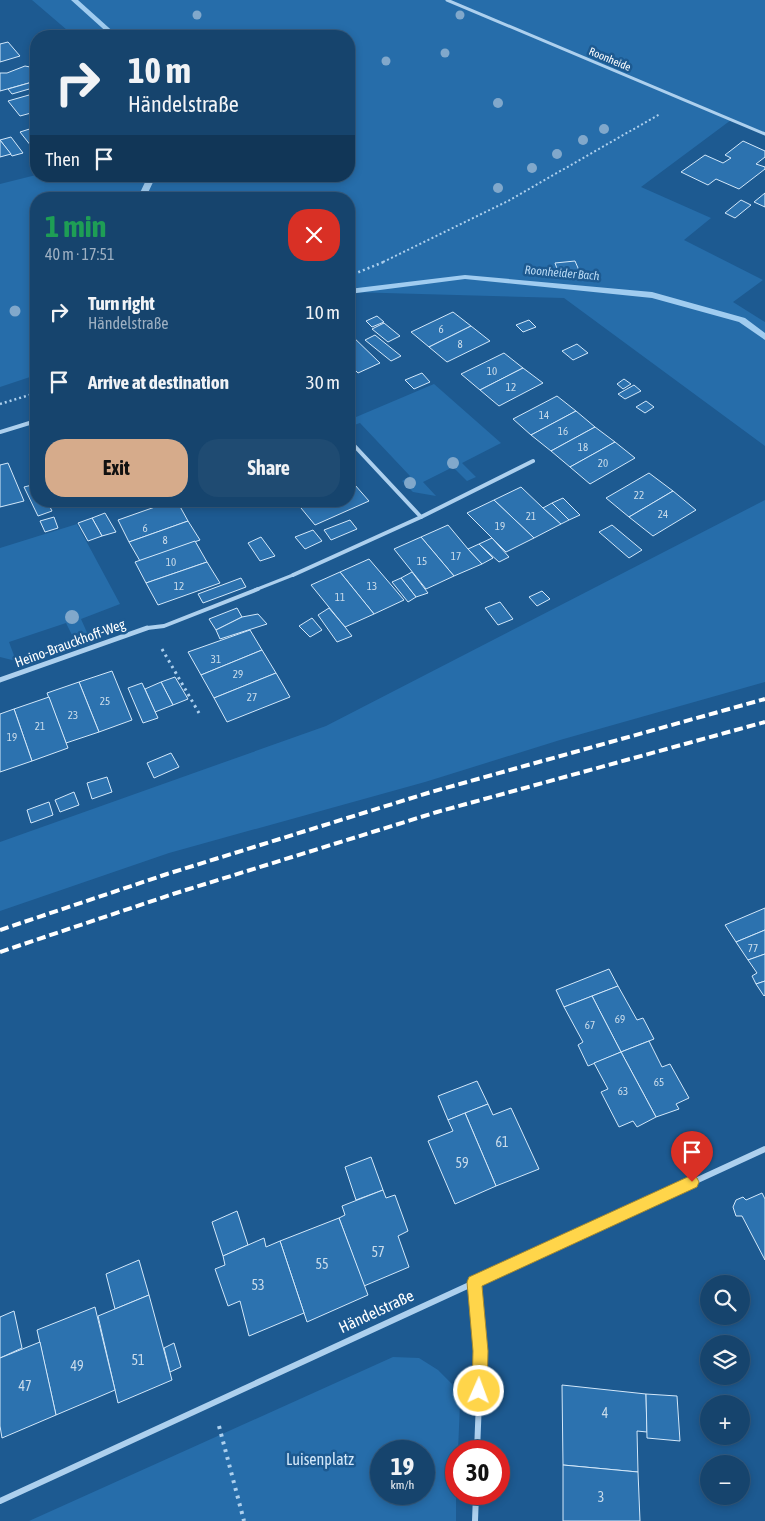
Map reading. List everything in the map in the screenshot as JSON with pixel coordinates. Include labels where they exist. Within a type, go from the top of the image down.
[{"type":"street","name":"Roonheide","points":[[447,0],[765,134]]},
{"type":"street","points":[[0,432],[30,422]]},
{"type":"street","points":[[355,447],[420,517]]},
{"type":"street","points":[[293,575],[420,517],[533,461]]},
{"type":"street","name":"Heino-Brauckhoff-Weg","points":[[0,680],[147,628]]},
{"type":"street","name":"Händelstraße","points":[[0,1500],[765,1149]]},
{"type":"street","points":[[474,1282],[481,1351],[477,1440]]},
{"type":"street","points":[[475,1521],[476,1505]]},
{"type":"lane","points":[[147,628],[164,626],[293,575]]},
{"type":"path","points":[[355,274],[414,249],[501,206],[684,100]]},
{"type":"path","points":[[0,404],[30,395]]},
{"type":"path","points":[[147,628],[199,713]]},
{"type":"path","points":[[213,1402],[244,1521]]},
{"type":"green space","points":[[32,0],[765,0],[765,134],[731,120],[641,187],[711,218],[684,240],[763,280],[733,302],[765,322],[765,446],[564,298],[355,292],[355,192],[30,192],[30,377],[0,387],[0,184],[30,176],[30,182],[355,182],[355,30],[67,30]]},
{"type":"green space","points":[[434,384],[501,443],[462,463],[476,477],[467,481],[453,467],[423,482],[436,496],[413,492],[402,481],[410,476],[360,423],[355,425],[355,417]]},
{"type":"green space","points":[[765,500],[765,682],[560,740],[425,782],[169,853],[0,911],[0,842],[326,726]]},
{"type":"green space","points":[[77,524],[120,604],[81,619],[89,637],[75,641],[66,623],[9,642],[16,661],[0,657],[0,548]]},
{"type":"green space","name":"Luisenplatz","points":[[393,1357],[419,1358],[438,1370],[452,1384],[460,1403],[458,1440],[445,1440],[445,1505],[456,1505],[456,1521],[29,1521]]},
{"type":"building","points":[[8,42],[20,56],[0,62],[0,44]]},
{"type":"building","points":[[25,66],[30,67],[30,83],[0,91],[0,73],[7,73]]},
{"type":"building","points":[[30,83],[30,89],[12,94],[8,89]]},
{"type":"building","points":[[30,95],[30,114],[20,116],[8,101]]},
{"type":"building","points":[[30,129],[30,145],[20,132]]},
{"type":"building","points":[[11,137],[23,153],[12,156],[0,140]]},
{"type":"building","points":[[0,140],[11,154],[0,157]]},
{"type":"building","points":[[743,141],[765,151],[765,157],[756,164],[765,167],[765,169],[739,189],[716,179],[708,185],[681,172],[705,155],[723,163],[731,158],[725,155]]},
{"type":"building","points":[[765,193],[765,207],[754,202]]},
{"type":"building","points":[[741,200],[751,205],[735,218],[725,213]]},
{"type":"building","points":[[575,261],[581,275],[560,277],[555,263]]},
{"type":"building","points":[[453,312],[471,326],[429,347],[411,332]]},
{"type":"building","points":[[377,316],[384,322],[372,327],[366,321]]},
{"type":"building","points":[[529,320],[536,327],[523,332],[516,325]]},
{"type":"building","points":[[384,323],[400,336],[388,342],[372,329]]},
{"type":"building","points":[[471,326],[490,341],[447,362],[429,347]]},
{"type":"building","points":[[375,335],[401,356],[391,361],[365,340]]},
{"type":"building","points":[[355,339],[380,363],[358,373],[355,370]]},
{"type":"building","points":[[577,344],[588,353],[573,360],[562,351]]},
{"type":"building","points":[[504,353],[523,368],[480,390],[461,374]]},
{"type":"building","points":[[523,368],[543,383],[499,406],[480,390]]},
{"type":"building","points":[[422,373],[430,382],[414,389],[405,380]]},
{"type":"building","points":[[624,379],[631,384],[623,389],[617,384]]},
{"type":"building","points":[[634,385],[641,391],[625,399],[618,394]]},
{"type":"building","points":[[557,396],[576,411],[531,435],[513,419]]},
{"type":"building","points":[[646,401],[654,407],[645,413],[636,407]]},
{"type":"building","points":[[576,411],[595,427],[551,451],[531,435]]},
{"type":"building","points":[[595,427],[615,442],[570,467],[551,451]]},
{"type":"building","points":[[615,442],[635,458],[590,484],[570,467]]},
{"type":"building","points":[[8,463],[24,501],[0,507],[0,465]]},
{"type":"building","points":[[649,473],[673,491],[629,517],[606,498]]},
{"type":"building","points":[[355,485],[369,501],[315,525],[301,508],[355,507]]},
{"type":"building","points":[[30,486],[30,499],[24,487]]},
{"type":"building","points":[[521,487],[561,524],[534,538],[494,500]]},
{"type":"building","points":[[673,491],[696,510],[653,536],[629,517]]},
{"type":"building","points":[[563,498],[580,515],[569,520],[552,503]]},
{"type":"building","points":[[494,500],[534,538],[506,552],[467,513]]},
{"type":"building","points":[[552,503],[569,520],[561,524],[543,508]]},
{"type":"building","points":[[34,507],[50,507],[52,511],[38,516]]},
{"type":"building","points":[[155,507],[180,507],[188,521],[129,542],[118,520]]},
{"type":"building","points":[[105,513],[116,532],[102,536],[92,518]]},
{"type":"building","points":[[54,517],[58,528],[45,532],[40,521]]},
{"type":"building","points":[[92,518],[102,536],[88,541],[78,523]]},
{"type":"building","points":[[350,520],[357,529],[331,540],[324,530]]},
{"type":"building","points":[[188,521],[200,540],[140,561],[129,542]]},
{"type":"building","points":[[448,525],[482,564],[454,576],[421,537]]},
{"type":"building","points":[[612,525],[642,550],[629,558],[599,532]]},
{"type":"building","points":[[313,530],[322,541],[305,549],[295,537]]},
{"type":"building","points":[[261,537],[275,556],[260,561],[248,543]]},
{"type":"building","points":[[421,537],[454,576],[426,589],[394,549]]},
{"type":"building","points":[[492,538],[509,557],[499,562],[479,544]]},
{"type":"building","points":[[195,541],[207,562],[146,583],[135,562]]},
{"type":"building","points":[[479,544],[493,558],[482,564],[468,549]]},
{"type":"building","points":[[369,559],[404,600],[374,614],[340,572]]},
{"type":"building","points":[[207,562],[220,583],[158,605],[146,583]]},
{"type":"building","points":[[340,572],[374,614],[345,627],[311,585]]},
{"type":"building","points":[[412,572],[428,593],[416,597],[401,578]]},
{"type":"building","points":[[241,578],[246,587],[203,603],[198,594]]},
{"type":"building","points":[[401,578],[416,597],[408,602],[392,582]]},
{"type":"building","points":[[542,591],[550,599],[537,606],[529,597]]},
{"type":"building","points":[[500,602],[513,619],[498,625],[485,608]]},
{"type":"building","points":[[237,608],[242,617],[216,630],[209,619]]},
{"type":"building","points":[[329,608],[352,636],[337,642],[318,615]]},
{"type":"building","points":[[258,614],[267,624],[220,639],[216,630],[242,617]]},
{"type":"building","points":[[312,618],[322,630],[310,637],[299,626]]},
{"type":"building","points":[[250,630],[262,650],[201,675],[188,652]]},
{"type":"building","points":[[262,650],[276,673],[214,698],[201,675]]},
{"type":"building","points":[[112,671],[132,720],[99,732],[79,682]]},
{"type":"building","points":[[276,673],[290,697],[227,722],[214,698]]},
{"type":"building","points":[[175,677],[188,699],[173,705],[161,682]]},
{"type":"building","points":[[79,682],[99,732],[66,743],[47,693]]},
{"type":"building","points":[[161,682],[173,705],[155,712],[145,689]]},
{"type":"building","points":[[142,683],[158,718],[143,723],[128,688]]},
{"type":"building","points":[[49,697],[68,748],[32,761],[14,709]]},
{"type":"building","points":[[14,709],[32,761],[0,772],[0,714]]},
{"type":"building","points":[[171,753],[179,767],[154,778],[147,763]]},
{"type":"building","points":[[107,777],[112,792],[92,799],[87,783]]},
{"type":"building","points":[[74,792],[79,805],[60,812],[55,800]]},
{"type":"building","points":[[49,802],[53,815],[31,823],[27,810]]},
{"type":"building","points":[[765,908],[765,930],[736,942],[725,925]]},
{"type":"building","points":[[765,930],[765,954],[748,960],[736,942]]},
{"type":"building","points":[[765,954],[765,981],[756,984],[752,976],[757,973],[748,960]]},
{"type":"building","points":[[609,969],[618,986],[564,1007],[556,990]]},
{"type":"building","points":[[765,981],[765,995],[764,996],[756,984]]},
{"type":"building","points":[[618,986],[637,1020],[643,1018],[654,1039],[621,1052],[592,996]]},
{"type":"building","points":[[592,996],[621,1052],[588,1066],[578,1045],[583,1042],[564,1007]]},
{"type":"building","points":[[649,1041],[662,1067],[670,1064],[689,1098],[676,1104],[679,1109],[656,1117],[621,1052]]},
{"type":"building","points":[[621,1052],[656,1117],[637,1127],[633,1121],[619,1127],[601,1092],[608,1089],[594,1063]]},
{"type":"building","points":[[477,1081],[488,1104],[448,1120],[438,1096]]},
{"type":"building","points":[[488,1104],[493,1115],[511,1108],[539,1169],[496,1186],[465,1113]]},
{"type":"building","points":[[465,1113],[496,1186],[455,1204],[428,1141],[453,1131],[448,1120]]},
{"type":"building","points":[[371,1157],[383,1190],[356,1200],[345,1167]]},
{"type":"building","points":[[383,1190],[386,1198],[395,1195],[408,1231],[398,1236],[409,1267],[364,1286],[339,1218],[345,1215],[342,1206]]},
{"type":"building","points":[[762,1193],[765,1199],[765,1260],[742,1216],[736,1216],[733,1207],[736,1200],[743,1197],[746,1200]]},
{"type":"building","points":[[237,1211],[248,1245],[223,1256],[212,1222]]},
{"type":"building","points":[[339,1218],[368,1295],[307,1322],[280,1241]]},
{"type":"building","points":[[264,1238],[266,1247],[280,1241],[304,1313],[249,1336],[240,1301],[228,1306],[215,1269],[225,1265],[223,1256]]},
{"type":"building","points":[[139,1260],[149,1295],[115,1309],[106,1274]]},
{"type":"building","points":[[149,1295],[172,1380],[118,1403],[98,1316]]},
{"type":"building","points":[[95,1307],[115,1390],[56,1415],[37,1330]]},
{"type":"building","points":[[14,1311],[22,1348],[0,1358],[0,1317]]},
{"type":"building","points":[[40,1342],[56,1415],[2,1438],[0,1426],[0,1358]]},
{"type":"building","points":[[174,1343],[181,1367],[170,1372],[164,1348]]},
{"type":"building","points":[[562,1385],[646,1394],[647,1432],[637,1431],[638,1472],[563,1465]]},
{"type":"building","points":[[646,1394],[677,1396],[680,1441],[647,1438]]},
{"type":"building","points":[[563,1465],[638,1472],[640,1521],[563,1521]]},
{"type":"waterway","name":"Roonheider Bach","points":[[74,0],[108,30]]},
{"type":"waterway","name":"Roonheider Bach","points":[[144,192],[149,182]]},
{"type":"waterway","name":"Roonheider Bach","points":[[355,291],[465,277],[652,295],[742,320],[765,337]]},
{"type":"railway","points":[[0,930],[167,874],[431,792],[765,699]]},
{"type":"railway","points":[[0,952],[173,894],[437,812],[765,722]]},
{"type":"route","points":[[479,1391],[481,1351],[474,1282],[692,1182]]}]
